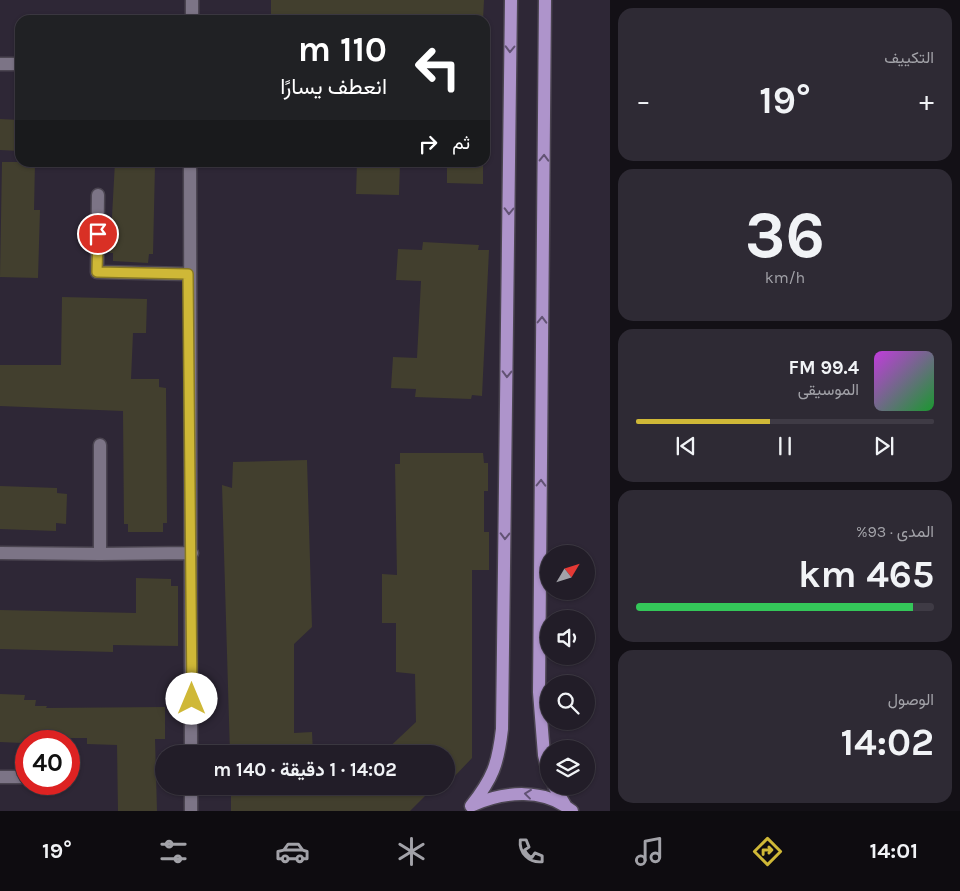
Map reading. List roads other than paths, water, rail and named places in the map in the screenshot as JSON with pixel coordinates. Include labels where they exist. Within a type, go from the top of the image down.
[{"type":"main road","points":[[468,808],[490,783],[498,762],[502,729],[511,0]]},
{"type":"main road","points":[[543,740],[539,692],[545,0]]},
{"type":"main road","points":[[468,808],[494,796],[518,793],[542,796],[569,808]]},
{"type":"main road","points":[[560,795],[569,808]]},
{"type":"street","points":[[192,0],[192,15]]},
{"type":"street","points":[[0,64],[15,64]]},
{"type":"street","points":[[190,167],[188,274],[192,553],[192,745]]},
{"type":"street","points":[[98,195],[97,272],[188,274]]},
{"type":"street","points":[[100,445],[100,554]]},
{"type":"street","points":[[0,553],[192,553]]},
{"type":"street","points":[[0,777],[15,777]]},
{"type":"street","points":[[191,795],[191,811]]}]
